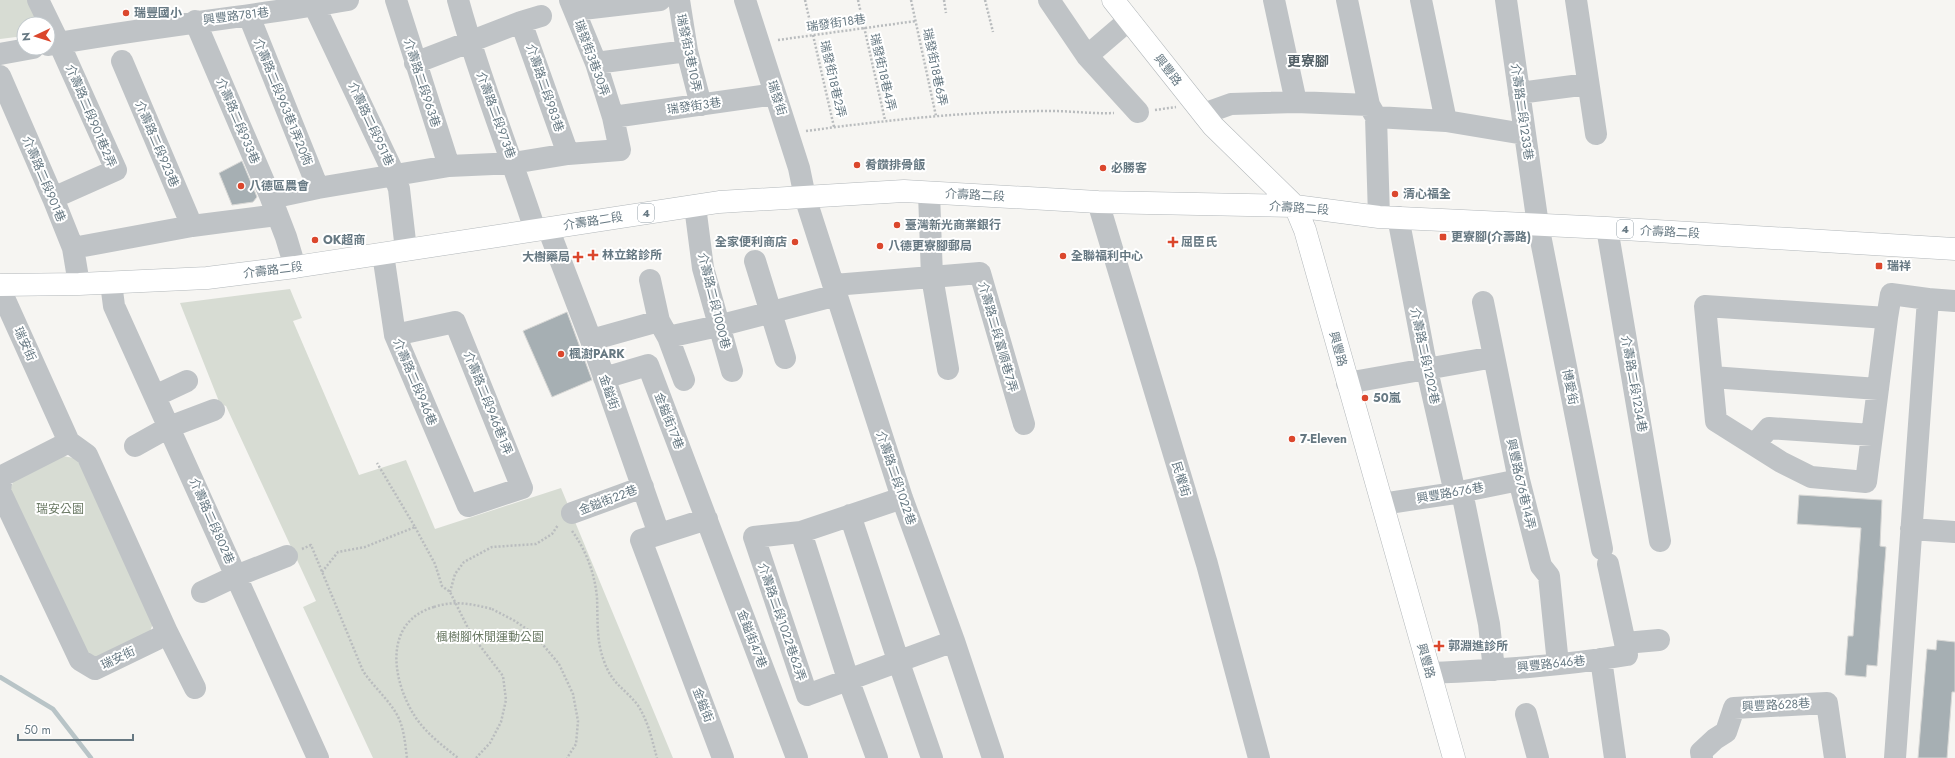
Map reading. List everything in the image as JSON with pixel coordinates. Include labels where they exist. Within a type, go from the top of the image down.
[{"type":"main road","name":"興豐路","points":[[1113,0],[1213,126],[1295,206],[1305,230],[1454,758]]},
{"type":"main road","name":"介壽路二段","points":[[0,285],[111,283],[207,278],[383,254],[719,202],[904,191],[1098,202],[1295,206],[1389,217],[1608,228],[1955,249]]},
{"type":"street","points":[[38,0],[44,16]]},
{"type":"street","name":"興豐路781巷","points":[[56,44],[195,21],[249,16],[348,0]]},
{"type":"street","name":"介壽路二段963巷","points":[[396,0],[450,166]]},
{"type":"street","name":"介壽路二段973巷","points":[[458,0],[469,42],[513,163],[541,229]]},
{"type":"street","points":[[572,5],[660,0]]},
{"type":"street","name":"瑞發街3巷10弄","points":[[679,0],[687,51],[700,105]]},
{"type":"street","name":"瑞發街","points":[[745,0],[799,168],[805,197]]},
{"type":"street","points":[[1049,0],[1087,56],[1138,112]]},
{"type":"street","points":[[1274,0],[1296,102]]},
{"type":"street","name":"介壽路二段1202巷","points":[[1347,0],[1372,111],[1389,217],[1428,370],[1489,624],[1494,670]]},
{"type":"street","points":[[1422,0],[1446,121]]},
{"type":"street","name":"介壽路二段1233巷","points":[[1506,0],[1538,225]]},
{"type":"street","points":[[1576,0],[1596,134]]},
{"type":"street","name":"介壽路二段951巷","points":[[314,5],[394,174],[399,190],[406,250]]},
{"type":"street","name":"瑞發街3巷30弄","points":[[568,154],[620,150],[613,117],[596,63],[572,5]]},
{"type":"street","name":"介壽路二段963巷1弄20衖","points":[[249,16],[318,188]]},
{"type":"street","name":"介壽路二段983巷","points":[[469,42],[531,19],[568,154]]},
{"type":"street","points":[[1087,56],[1129,20]]},
{"type":"street","name":"介壽路二段933巷","points":[[195,21],[274,206],[286,237],[295,267]]},
{"type":"street","points":[[416,63],[469,42]]},
{"type":"street","name":"介壽路二段901巷2弄","points":[[53,198],[116,170],[56,48]]},
{"type":"street","points":[[0,54],[16,51]]},
{"type":"street","points":[[596,63],[687,51]]},
{"type":"street","name":"介壽路二段923巷","points":[[122,61],[192,226]]},
{"type":"street","name":"介壽路二段901巷","points":[[0,76],[73,248],[79,284]]},
{"type":"street","points":[[1519,92],[1588,84]]},
{"type":"street","name":"瑞發街3巷","points":[[613,117],[775,94]]},
{"type":"street","points":[[1198,108],[1231,104],[1296,102],[1446,121],[1524,134]]},
{"type":"street","points":[[73,248],[192,226],[274,206],[318,188],[394,174],[450,166],[513,163],[568,154]]},
{"type":"street","points":[[929,193],[932,277],[948,369]]},
{"type":"street","name":"介壽路二段1022巷","points":[[805,197],[902,498],[954,641],[993,758]]},
{"type":"street","name":"民權街","points":[[1098,202],[1207,564],[1259,758]]},
{"type":"street","name":"介壽路二段1000巷","points":[[695,206],[704,268],[718,326],[732,371]]},
{"type":"street","name":"博愛街","points":[[1538,225],[1605,557],[1625,643]]},
{"type":"street","name":"介壽路二段1234巷","points":[[1608,228],[1660,540]]},
{"type":"street","name":"金鎰街","points":[[541,229],[591,340],[643,487],[650,537],[723,758]]},
{"type":"street","name":"介壽路二段946巷","points":[[383,254],[395,335],[468,506]]},
{"type":"street","points":[[755,261],[785,358]]},
{"type":"street","name":"介壽路二段富順巷7弄","points":[[932,277],[980,273],[1024,424]]},
{"type":"street","points":[[591,340],[664,329],[718,326],[770,312],[835,290],[932,277]]},
{"type":"street","points":[[650,280],[664,329],[684,380]]},
{"type":"street","name":"介壽路二段802巷","points":[[111,283],[114,306],[318,758]]},
{"type":"street","name":"瑞安街","points":[[0,289],[69,442],[2,476],[0,491],[80,660],[95,669],[157,639],[167,632]]},
{"type":"street","points":[[1887,318],[1705,306],[1716,421],[1781,462],[1811,477],[1866,482],[1891,294],[1955,301]]},
{"type":"street","points":[[1895,758],[1928,299]]},
{"type":"street","name":"興豐路676巷14弄","points":[[1484,302],[1519,480],[1541,566],[1549,576],[1558,664]]},
{"type":"street","name":"介壽路二段946巷1弄","points":[[395,335],[455,322],[522,488],[468,506]]},
{"type":"street","points":[[1347,383],[1428,370],[1494,357]]},
{"type":"street","name":"金鎰街17巷","points":[[604,378],[648,365],[706,519]]},
{"type":"street","points":[[1712,377],[1878,389]]},
{"type":"street","points":[[155,396],[187,381]]},
{"type":"street","points":[[135,446],[169,427],[214,410]]},
{"type":"street","points":[[1754,445],[1769,428],[1872,435]]},
{"type":"street","points":[[69,442],[87,454],[167,632],[196,688]]},
{"type":"street","name":"興豐路676巷","points":[[1382,504],[1458,493],[1519,480]]},
{"type":"street","name":"金鎰街22巷","points":[[568,522],[643,487]]},
{"type":"street","points":[[877,758],[848,679],[801,532],[902,498]]},
{"type":"street","points":[[850,515],[932,758]]},
{"type":"street","points":[[650,537],[706,519]]},
{"type":"street","name":"金鎰街47巷","points":[[706,519],[797,758]]},
{"type":"street","points":[[1911,529],[1955,532]]},
{"type":"street","name":"介壽路二段1022巷62弄","points":[[801,532],[754,537],[807,695],[898,660],[954,641]]},
{"type":"street","points":[[202,592],[236,576],[287,556]]},
{"type":"street","points":[[1625,643],[1659,640]]},
{"type":"street","name":"興豐路646巷","points":[[1430,673],[1494,670],[1558,664],[1627,655],[1625,643]]},
{"type":"street","points":[[1601,659],[1615,758]]},
{"type":"street","name":"興豐路628巷","points":[[1702,758],[1701,752],[1715,739],[1726,732],[1734,708],[1827,703],[1835,758]]},
{"type":"street","points":[[1526,714],[1538,758]]},
{"type":"path","name":"瑞發街18巷2弄","points":[[805,0],[834,127]]},
{"type":"path","name":"瑞發街18巷4弄","points":[[858,0],[885,120]]},
{"type":"path","name":"瑞發街18巷6弄","points":[[911,0],[936,116]]},
{"type":"path","points":[[944,0],[946,13]]},
{"type":"path","points":[[985,0],[993,32]]},
{"type":"path","name":"瑞發街18巷","points":[[759,43],[916,21]]},
{"type":"path","points":[[788,134],[885,120],[936,116],[1052,111],[1094,114],[1138,112],[1176,107],[1198,108]]},
{"type":"path","points":[[377,463],[435,564],[442,586],[450,592],[472,634],[503,676],[506,700],[501,722],[490,743],[476,758]]},
{"type":"path","points":[[450,592],[455,574],[464,562],[492,547],[536,544],[568,522],[584,547],[595,584],[598,637],[604,661],[614,682],[637,704],[648,725],[657,758]]},
{"type":"path","points":[[322,572],[338,552],[365,547],[415,528]]},
{"type":"path","points":[[311,545],[363,671],[372,685],[396,713],[404,733],[407,758]]},
{"type":"path","points":[[458,758],[426,730],[416,718],[406,701],[397,678],[398,644],[404,630],[418,614],[443,604],[460,603],[492,609],[515,621],[534,634],[559,664],[573,694],[578,721],[576,744],[567,758]]},
{"type":"green space","points":[[0,0],[29,0],[38,16],[16,16],[16,37],[0,39]]},
{"type":"green space","name":"楓樹腳休閒運動公園","points":[[290,289],[302,318],[293,321],[359,475],[406,460],[435,529],[561,488],[673,758],[373,758],[303,607],[316,601],[226,406],[220,404],[180,303]]},
{"type":"green space","name":"瑞安公園","points":[[63,456],[79,459],[153,623],[149,635],[98,658],[88,654],[10,491],[14,479]]},
{"type":"building","name":"八德區農會","points":[[242,161],[257,197],[253,202],[232,205],[219,173]]},
{"type":"building","name":"楓澍PARK","points":[[567,312],[592,380],[552,397],[523,331]]},
{"type":"building","points":[[1799,495],[1882,500],[1880,546],[1886,547],[1877,666],[1867,665],[1866,677],[1845,675],[1848,636],[1853,636],[1861,528],[1797,524]]},
{"type":"building","points":[[1937,640],[1955,642],[1955,692],[1952,692],[1947,758],[1918,758],[1927,649],[1936,650]]},
{"type":"waterway","points":[[0,677],[53,709],[91,758]]},
{"type":"place","name":"瑞豐國小","points":[[126,13]]},
{"type":"place","name":"肴饡排骨飯","points":[[857,165]]},
{"type":"place","name":"必勝客","points":[[1103,168]]},
{"type":"place","name":"八德區農會","points":[[241,186]]},
{"type":"place","name":"清心福全","points":[[1395,194]]},
{"type":"place","name":"臺灣新光商業銀行","points":[[897,225]]},
{"type":"place","name":"更寮腳(介壽路)","points":[[1443,237]]},
{"type":"place","name":"OK超商","points":[[315,240]]},
{"type":"place","name":"全家便利商店","points":[[795,242]]},
{"type":"place","name":"屈臣氏","points":[[1173,242]]},
{"type":"place","name":"八德更寮腳郵局","points":[[880,246]]},
{"type":"place","name":"林立銘診所","points":[[593,255]]},
{"type":"place","name":"全聯福利中心","points":[[1063,256]]},
{"type":"place","name":"大樹藥局","points":[[578,257]]},
{"type":"place","name":"瑞祥","points":[[1879,266]]},
{"type":"place","name":"楓澍PARK","points":[[561,354]]},
{"type":"place","name":"50嵐","points":[[1365,398]]},
{"type":"place","name":"7-Eleven","points":[[1292,439]]},
{"type":"place","name":"郭淵進診所","points":[[1439,646]]},
{"type":"district","name":"更寮腳","points":[[1308,61]]}]
